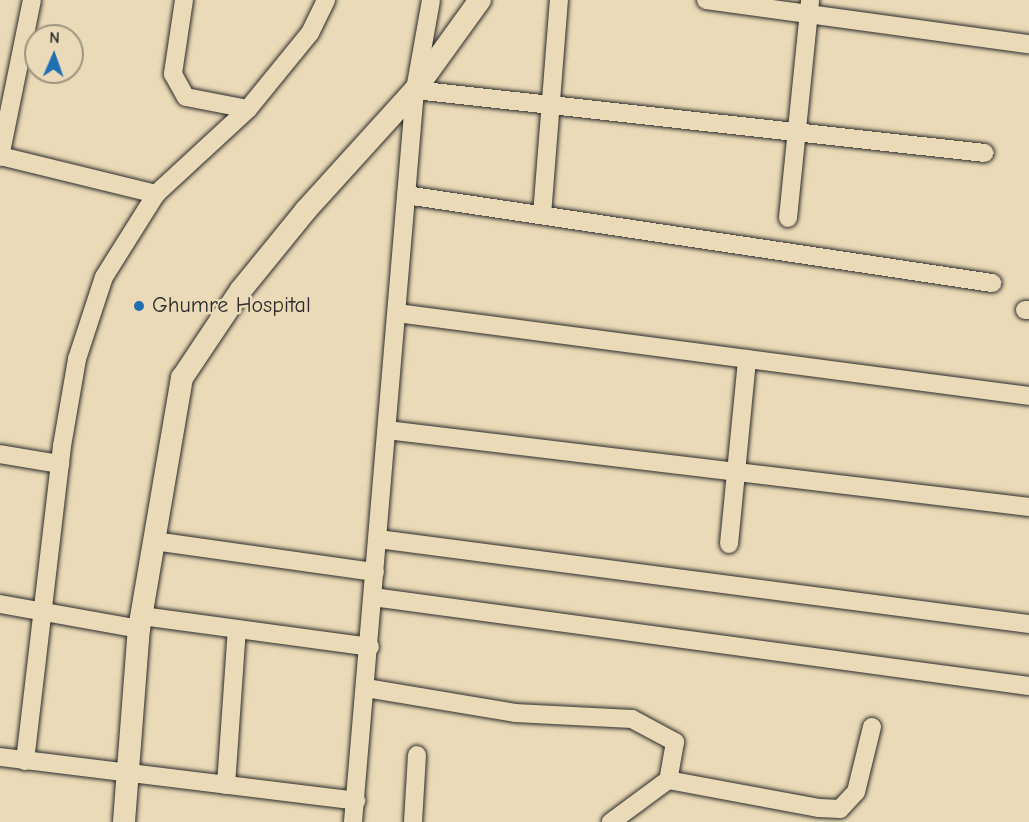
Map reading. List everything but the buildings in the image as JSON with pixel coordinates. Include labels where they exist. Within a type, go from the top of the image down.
[{"type":"street","points":[[32,0],[0,156],[156,194]]},
{"type":"street","points":[[184,0],[174,74],[186,97],[248,110]]},
{"type":"street","points":[[25,761],[60,464],[77,359],[104,277],[156,194],[248,110],[310,33],[327,0]]},
{"type":"street","points":[[353,822],[370,647],[415,90],[431,0]]},
{"type":"street","points":[[124,822],[140,623],[182,378],[241,290],[306,210],[415,90],[480,0]]},
{"type":"street","points":[[542,216],[560,0]]},
{"type":"street","points":[[706,0],[810,7],[1029,44]]},
{"type":"street","points":[[788,218],[810,7]]},
{"type":"street","points":[[415,90],[985,153]]},
{"type":"street","points":[[406,195],[992,283]]},
{"type":"street","points":[[397,314],[1029,396]]},
{"type":"street","points":[[729,544],[747,359]]},
{"type":"street","points":[[387,429],[1029,507]]},
{"type":"street","points":[[0,454],[60,464]]},
{"type":"street","points":[[378,539],[1029,624]]},
{"type":"street","points":[[154,541],[375,572]]},
{"type":"street","points":[[373,597],[1029,686]]},
{"type":"street","points":[[0,604],[43,613],[140,623],[237,629],[370,647]]},
{"type":"street","points":[[226,785],[237,629]]},
{"type":"street","points":[[366,688],[515,713],[632,719],[675,741],[668,780],[611,822]]},
{"type":"street","points":[[668,780],[819,808],[840,809],[856,792],[872,727]]},
{"type":"street","points":[[413,822],[417,755]]},
{"type":"street","points":[[0,757],[356,801]]},
{"type":"place","name":"Ghumre Hospital","points":[[139,306]]}]
